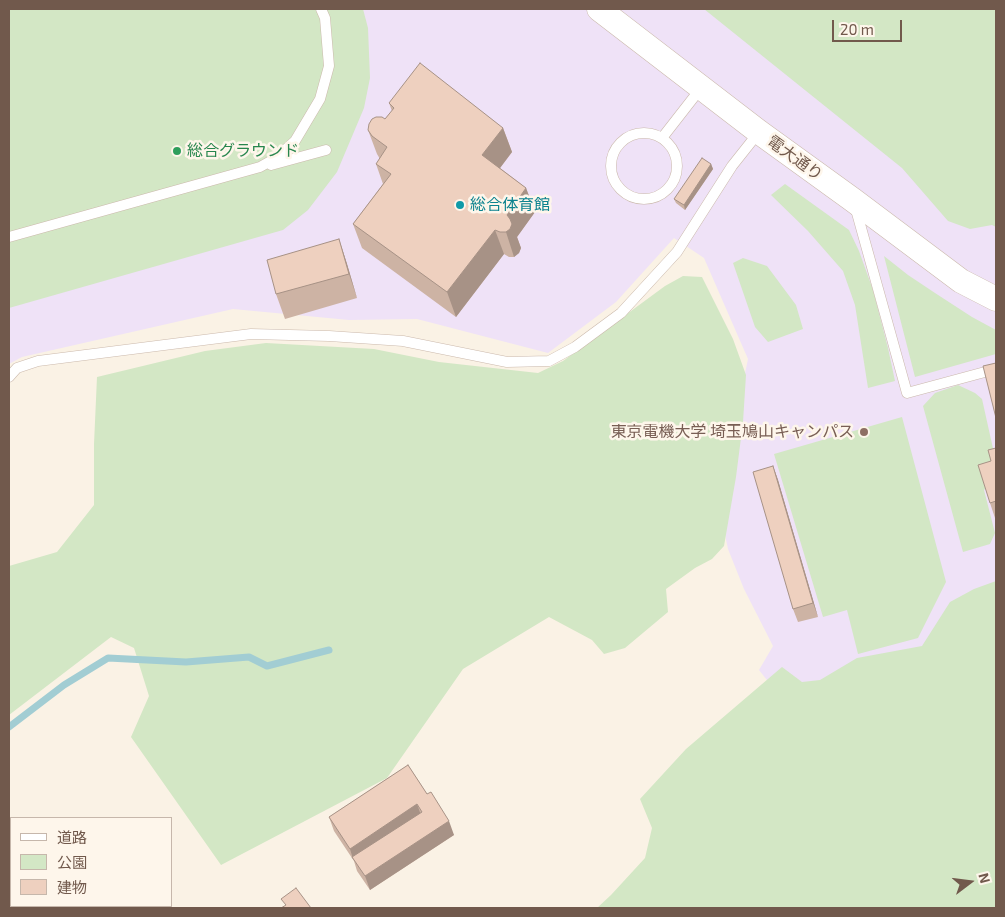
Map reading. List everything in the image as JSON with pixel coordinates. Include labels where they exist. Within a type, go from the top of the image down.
[{"type":"street","name":"電大通り","points":[[599,9],[759,132],[961,281],[996,299]]},
{"type":"lane","points":[[260,168],[276,158],[295,141],[320,99],[329,66],[325,18],[320,9]]},
{"type":"lane","points":[[662,138],[702,87]]},
{"type":"lane","points":[[9,377],[17,368],[38,362],[251,334],[329,336],[403,341],[507,362],[549,361],[575,347],[621,313],[677,252],[732,166],[759,132]]},
{"type":"lane","points":[[639,133],[651,133],[662,138],[670,146],[675,156],[677,167],[669,187],[660,194],[650,198],[638,198],[627,194],[619,187],[613,177],[611,166],[613,154],[619,144],[629,136],[639,133]]},
{"type":"lane","points":[[9,237],[326,150]]},
{"type":"lane","points":[[853,200],[907,393],[996,368]]},
{"type":"shaded area","name":"東京電機大学 埼玉鳩山キャンパス","points":[[9,9],[996,9],[996,908],[818,745],[759,670],[773,646],[744,589],[728,549],[718,501],[748,359],[704,258],[674,238],[616,302],[548,353],[417,319],[349,320],[233,309],[22,357],[9,364]]},
{"type":"green space","name":"総合グラウンド","points":[[9,9],[363,9],[368,28],[370,78],[364,108],[337,172],[308,210],[283,230],[9,308]]},
{"type":"green space","points":[[704,9],[996,9],[996,227],[992,225],[970,229],[948,221],[902,168]]},
{"type":"green space","points":[[785,184],[849,230],[873,290],[895,381],[868,388],[855,305],[843,271],[808,231],[771,195]]},
{"type":"green space","points":[[884,256],[935,293],[996,330],[996,354],[915,377]]},
{"type":"green space","points":[[743,258],[767,266],[796,305],[803,329],[768,342],[755,327],[733,263]]},
{"type":"green space","points":[[683,276],[702,277],[733,339],[746,375],[743,422],[736,477],[724,546],[712,559],[695,568],[666,589],[668,612],[625,648],[604,654],[592,640],[549,617],[463,669],[387,778],[221,865],[131,737],[149,696],[134,648],[111,637],[9,715],[9,566],[57,552],[94,505],[97,377],[205,351],[266,343],[374,349],[439,362],[538,373],[563,361],[665,286]]},
{"type":"green space","points":[[958,385],[975,393],[982,399],[996,462],[993,480],[984,490],[995,533],[990,544],[963,552],[923,406],[935,393]]},
{"type":"green space","points":[[902,417],[946,582],[918,638],[858,654],[847,610],[823,617],[774,454]]},
{"type":"green space","points":[[996,581],[996,908],[597,908],[645,858],[652,828],[640,799],[686,749],[782,667],[802,682],[820,680],[857,658],[922,646],[950,602],[974,589]]},
{"type":"building","name":"総合体育館","points":[[420,63],[503,128],[482,155],[526,188],[507,215],[512,224],[510,229],[506,232],[495,230],[447,292],[353,224],[391,174],[376,164],[387,147],[372,136],[368,130],[369,124],[376,117],[385,119],[394,108],[389,103]]},
{"type":"building","points":[[702,158],[711,164],[684,205],[674,199]]},
{"type":"building","points":[[339,239],[349,274],[276,294],[267,260]]},
{"type":"building","points":[[996,363],[996,418],[983,366]]},
{"type":"building","points":[[996,448],[996,501],[990,503],[978,465],[991,461],[988,450]]},
{"type":"building","points":[[773,466],[813,603],[793,609],[753,472]]},
{"type":"building","points":[[408,765],[427,794],[431,792],[449,821],[365,876],[352,857],[422,812],[417,804],[350,849],[329,817]]},
{"type":"building","points":[[296,888],[311,908],[281,908],[286,905],[281,899]]},
{"type":"waterway","points":[[9,727],[64,685],[108,658],[186,662],[249,657],[267,666],[329,650]]},
{"type":"place","name":"総合グラウンド","points":[[177,151]]},
{"type":"place","name":"総合体育館","points":[[460,205]]},
{"type":"place","name":"東京電機大学 埼玉鳩山キャンパス","points":[[864,432]]}]
